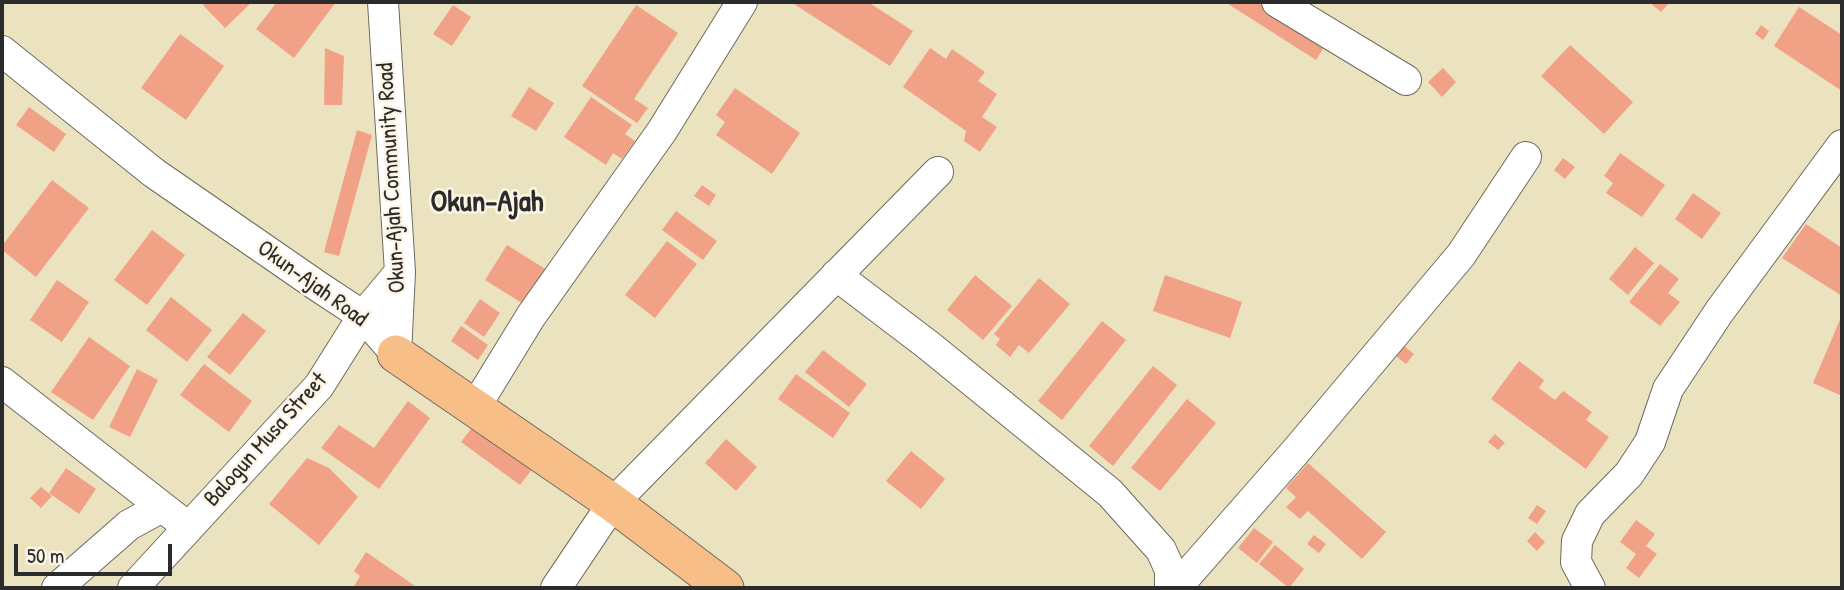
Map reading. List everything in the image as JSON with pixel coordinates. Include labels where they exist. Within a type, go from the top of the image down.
[{"type":"main road","name":"Okun-Ajah Road","points":[[396,354],[613,503],[724,588]]},
{"type":"street","name":"Okun-Ajah Community Road","points":[[383,2],[400,272],[396,354]]},
{"type":"street","points":[[474,409],[531,316],[662,131],[742,2]]},
{"type":"street","points":[[1277,2],[1406,80]]},
{"type":"street","name":"Okun-Ajah Road","points":[[2,51],[154,173],[363,316],[396,354]]},
{"type":"street","points":[[1590,588],[1576,562],[1577,541],[1590,514],[1629,474],[1650,442],[1668,389],[1719,313],[1842,145]]},
{"type":"street","points":[[1176,588],[1461,255],[1526,157]]},
{"type":"street","points":[[556,588],[613,503],[938,172]]},
{"type":"street","name":"Balogun Musa Street","points":[[133,588],[319,386],[363,316],[400,272]]},
{"type":"street","points":[[836,275],[928,345],[1110,493],[1161,550],[1170,570],[1170,588]]},
{"type":"street","points":[[2,382],[188,527]]},
{"type":"street","points":[[57,588],[129,525],[162,507]]},
{"type":"building","points":[[207,2],[252,2],[225,28],[203,5]]},
{"type":"building","points":[[277,2],[336,2],[294,58],[256,29]]},
{"type":"building","points":[[868,2],[913,31],[890,66],[794,4]]},
{"type":"building","points":[[1225,2],[1263,2],[1327,42],[1316,60]]},
{"type":"building","points":[[1649,2],[1670,2],[1661,12]]},
{"type":"building","points":[[453,5],[471,17],[452,46],[433,34]]},
{"type":"building","points":[[636,5],[678,33],[634,99],[648,108],[637,123],[582,86]]},
{"type":"building","points":[[1799,7],[1842,35],[1842,91],[1774,46]]},
{"type":"building","points":[[1761,25],[1769,31],[1763,40],[1755,34]]},
{"type":"building","points":[[180,34],[224,66],[186,120],[141,88]]},
{"type":"building","points":[[1570,45],[1633,102],[1604,134],[1541,76]]},
{"type":"building","points":[[325,48],[344,56],[342,105],[324,105]]},
{"type":"building","points":[[930,48],[946,59],[952,49],[985,72],[978,81],[997,94],[982,117],[997,127],[980,152],[964,141],[966,131],[903,87]]},
{"type":"building","points":[[1443,68],[1456,82],[1442,97],[1428,82]]},
{"type":"building","points":[[529,87],[554,103],[536,131],[511,116]]},
{"type":"building","points":[[735,88],[800,133],[772,174],[716,135],[725,122],[716,115]]},
{"type":"building","points":[[591,97],[632,125],[625,134],[635,141],[622,159],[613,153],[606,165],[564,137]]},
{"type":"building","points":[[29,107],[66,134],[54,152],[16,125]]},
{"type":"building","points":[[357,130],[372,135],[339,256],[324,252]]},
{"type":"building","points":[[1620,153],[1665,185],[1642,217],[1606,193],[1613,183],[1604,176]]},
{"type":"building","points":[[1563,158],[1575,167],[1565,179],[1554,170]]},
{"type":"building","points":[[52,180],[89,208],[36,277],[2,250],[2,246]]},
{"type":"building","points":[[702,185],[716,195],[709,206],[694,196]]},
{"type":"building","points":[[1693,193],[1721,213],[1702,239],[1675,219]]},
{"type":"building","points":[[676,211],[717,241],[703,260],[662,230]]},
{"type":"building","points":[[1806,224],[1842,248],[1842,296],[1782,258]]},
{"type":"building","points":[[152,230],[185,255],[147,305],[114,280]]},
{"type":"building","points":[[667,241],[697,264],[655,318],[625,295]]},
{"type":"building","points":[[507,245],[555,275],[533,310],[485,280]]},
{"type":"building","points":[[1635,247],[1654,263],[1628,295],[1609,279]]},
{"type":"building","points":[[1660,264],[1679,279],[1668,293],[1680,302],[1660,326],[1629,302]]},
{"type":"building","points":[[975,275],[1012,306],[983,340],[947,310]]},
{"type":"building","points":[[1165,275],[1242,302],[1230,338],[1153,311]]},
{"type":"building","points":[[1039,278],[1070,304],[1029,353],[1019,345],[1010,357],[996,345],[1000,339],[994,334]]},
{"type":"building","points":[[57,280],[89,302],[62,342],[30,320]]},
{"type":"building","points":[[171,297],[212,330],[187,362],[146,330]]},
{"type":"building","points":[[480,299],[500,313],[484,337],[464,323]]},
{"type":"building","points":[[243,313],[266,331],[230,375],[207,357]]},
{"type":"building","points":[[1842,315],[1842,396],[1813,383]]},
{"type":"building","points":[[1102,321],[1126,340],[1062,420],[1038,401]]},
{"type":"building","points":[[461,326],[488,345],[478,360],[451,341]]},
{"type":"building","points":[[89,337],[130,366],[93,420],[51,392]]},
{"type":"building","points":[[1403,345],[1414,354],[1406,364],[1395,355]]},
{"type":"building","points":[[823,350],[867,384],[849,407],[805,372]]},
{"type":"building","points":[[1519,361],[1544,380],[1539,388],[1555,400],[1563,391],[1592,412],[1586,420],[1609,437],[1586,469],[1491,399]]},
{"type":"building","points":[[204,364],[252,401],[229,432],[180,395]]},
{"type":"building","points":[[1153,366],[1177,385],[1113,466],[1089,446]]},
{"type":"building","points":[[137,369],[158,380],[130,437],[109,427]]},
{"type":"building","points":[[796,374],[850,413],[833,438],[778,399]]},
{"type":"building","points":[[1187,399],[1216,423],[1160,491],[1131,468]]},
{"type":"building","points":[[408,401],[430,418],[379,489],[321,448],[339,425],[374,448]]},
{"type":"building","points":[[474,425],[533,468],[520,485],[461,442]]},
{"type":"building","points":[[1495,434],[1505,443],[1498,450],[1488,442]]},
{"type":"building","points":[[726,439],[757,467],[736,491],[705,463]]},
{"type":"building","points":[[911,451],[945,479],[921,509],[886,481]]},
{"type":"building","points":[[307,458],[329,468],[358,497],[319,545],[269,504]]},
{"type":"building","points":[[1308,463],[1386,532],[1362,559],[1308,511],[1300,519],[1286,507],[1296,497],[1286,488]]},
{"type":"building","points":[[66,468],[96,489],[79,514],[49,493]]},
{"type":"building","points":[[41,487],[52,496],[41,508],[30,498]]},
{"type":"building","points":[[1537,505],[1546,511],[1537,524],[1528,518]]},
{"type":"building","points":[[1636,520],[1655,534],[1646,546],[1657,554],[1639,578],[1626,568],[1636,554],[1620,542]]},
{"type":"building","points":[[1254,528],[1273,542],[1257,563],[1238,548]]},
{"type":"building","points":[[1535,532],[1545,542],[1537,551],[1527,541]]},
{"type":"building","points":[[1314,535],[1326,544],[1319,553],[1307,544]]},
{"type":"building","points":[[1275,545],[1304,569],[1289,588],[1259,564]]},
{"type":"building","points":[[366,552],[418,588],[353,588],[360,576],[354,571]]},
{"type":"district","name":"Okun-Ajah","points":[[487,203]]}]
